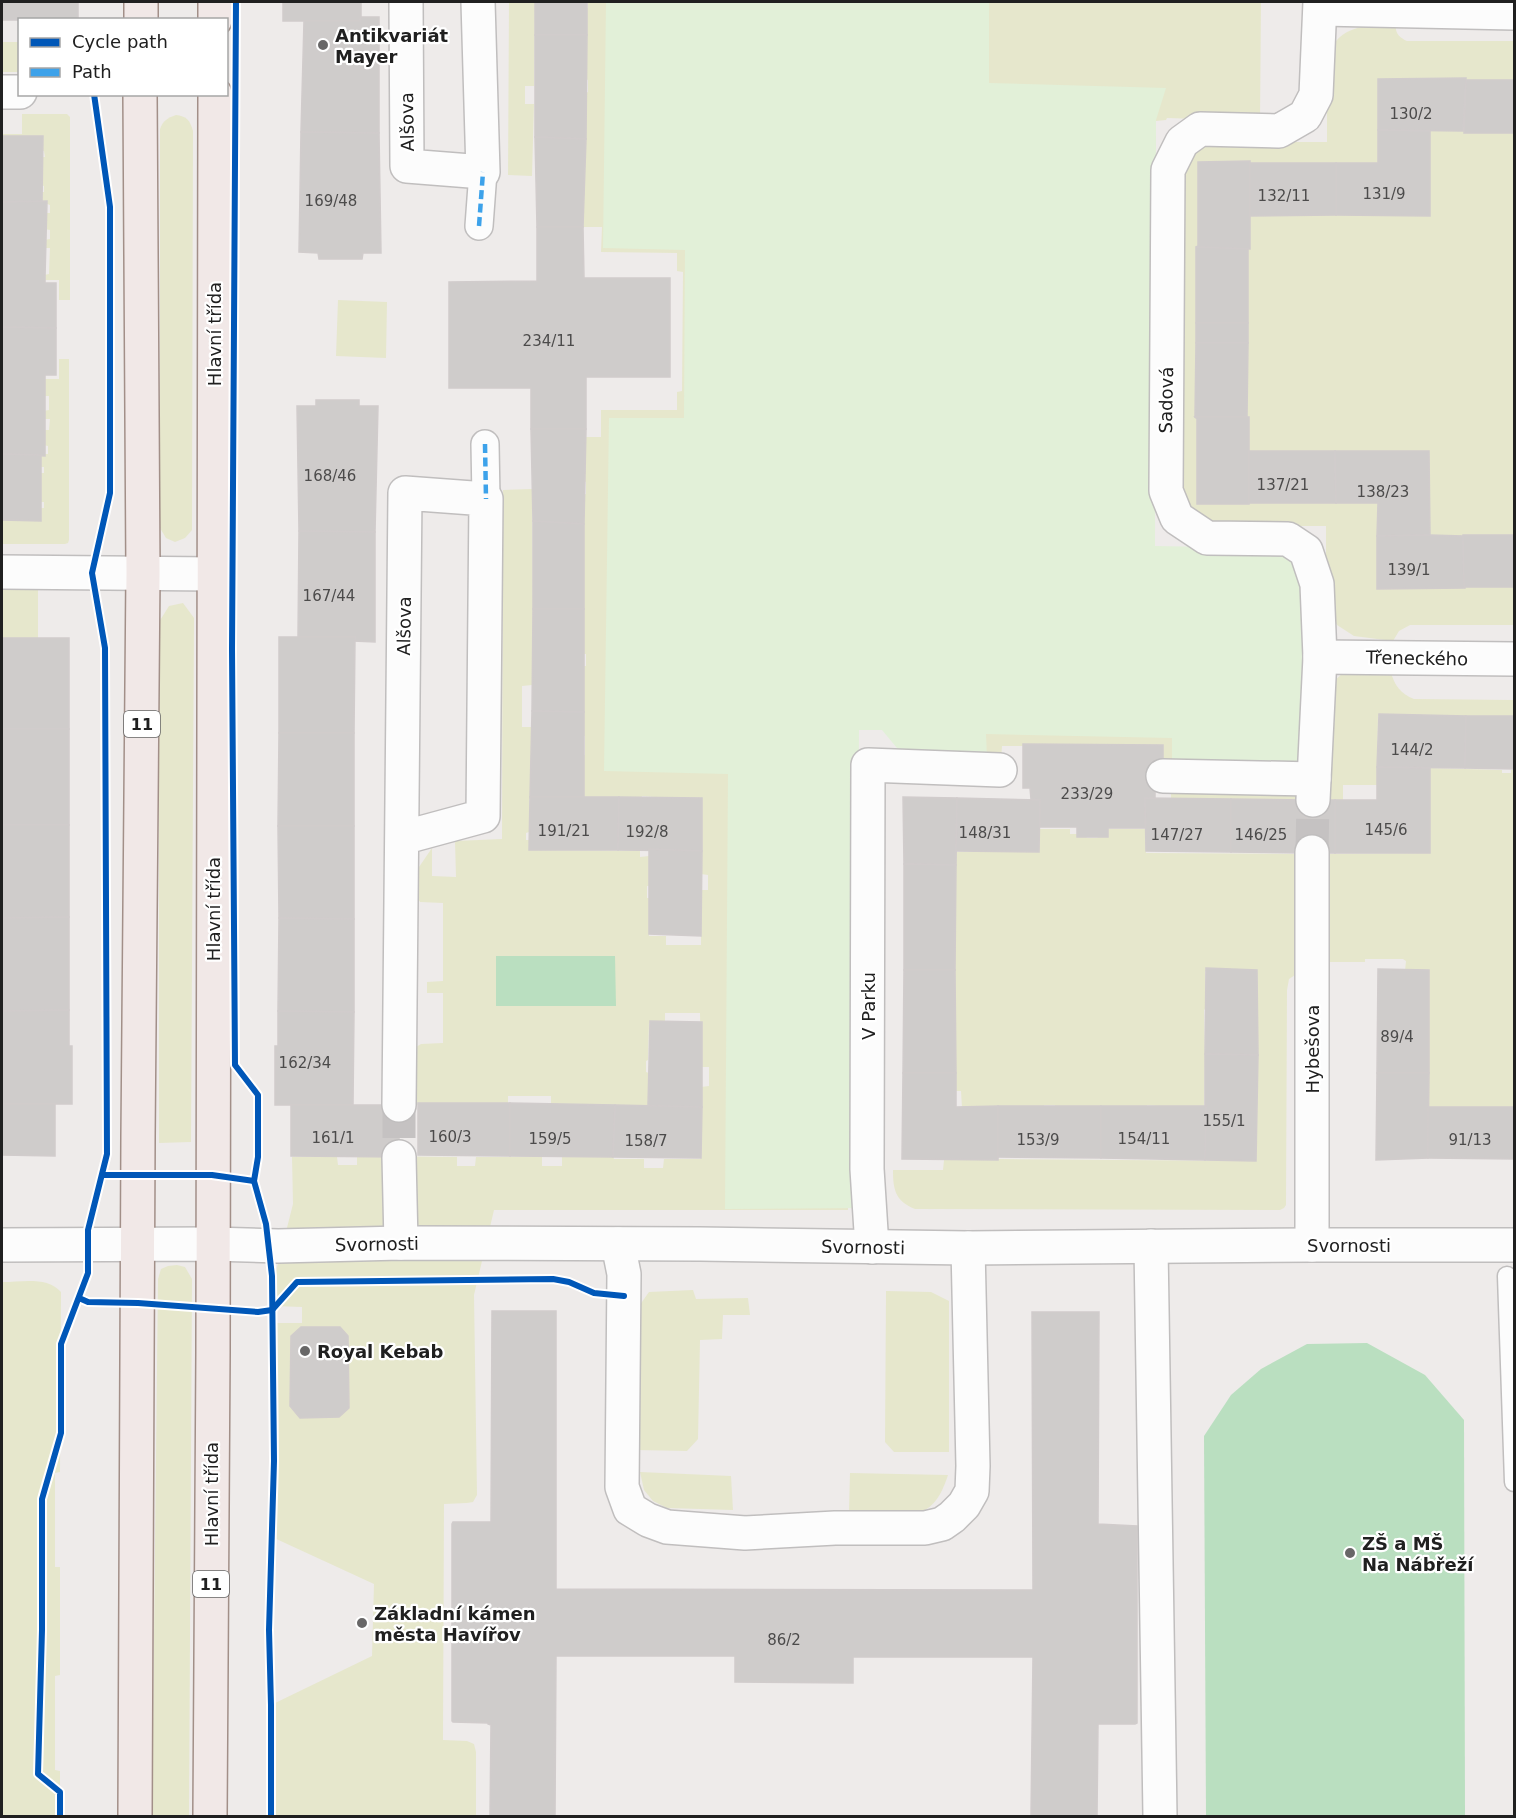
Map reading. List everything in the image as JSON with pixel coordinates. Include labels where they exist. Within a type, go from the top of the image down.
[{"type":"main road","points":[[141,2],[141,18]]},
{"type":"main road","points":[[215,2],[215,18]]},
{"type":"main road","name":"11","points":[[135,1816],[143,573],[140,96]]},
{"type":"main road","name":"Hlavní třída","points":[[210,1816],[214,96]]},
{"type":"street","name":"Alšova","points":[[406,2],[407,166],[483,172]]},
{"type":"street","points":[[478,2],[483,172],[479,226]]},
{"type":"street","points":[[1321,5],[1515,13]]},
{"type":"street","name":"Sadová","points":[[1163,777],[1313,790],[1320,657],[1317,584],[1306,551],[1288,539],[1207,538],[1177,518],[1166,491],[1168,170],[1182,142],[1200,129],[1279,130],[1305,116],[1316,95],[1321,5]]},
{"type":"street","points":[[2,92],[18,92]]},
{"type":"street","points":[[402,838],[483,816],[485,444]]},
{"type":"street","name":"Alšova","points":[[399,1105],[405,493],[486,499]]},
{"type":"street","points":[[2,572],[214,574]]},
{"type":"street","name":"Třeneckého","points":[[1320,657],[1515,659]]},
{"type":"street","name":"V Parku","points":[[872,1247],[867,1169],[868,765],[1000,770]]},
{"type":"street","name":"Hybešova","points":[[1312,852],[1312,1245]]},
{"type":"street","points":[[399,1156],[401,1243]]},
{"type":"street","name":"Svornosti","points":[[212,1244],[278,1246],[401,1243],[618,1244],[968,1248],[1312,1245],[1511,1261]]},
{"type":"street","points":[[2,1245],[212,1244]]},
{"type":"street","points":[[618,1244],[624,1274],[621,1487],[630,1509],[648,1520],[667,1527],[745,1533],[835,1528],[925,1528],[942,1524],[964,1506],[972,1491],[973,1466],[968,1248]]},
{"type":"street","points":[[1151,1246],[1160,1816]]},
{"type":"lane","points":[[1511,1261],[1515,1482]]},
{"type":"green space","points":[[509,2],[535,2],[534,86],[525,86],[525,104],[534,104],[532,176],[508,175]]},
{"type":"green space","points":[[588,2],[1261,2],[1260,121],[1167,118],[1156,121],[1154,547],[1303,800],[1171,800],[1171,776],[1161,776],[1161,746],[1002,746],[1001,759],[872,725],[854,732],[850,785],[848,1210],[494,1210],[474,1295],[477,1495],[473,1502],[444,1504],[443,1740],[467,1741],[474,1744],[476,1816],[271,1816],[271,1705],[372,1656],[374,1584],[272,1537],[272,1323],[302,1323],[302,1307],[273,1306],[273,1283],[293,1204],[292,1157],[337,1157],[338,1165],[357,1165],[357,1156],[457,1157],[457,1166],[475,1166],[476,1157],[542,1157],[542,1166],[562,1166],[562,1157],[613,1157],[614,1159],[644,1159],[644,1168],[663,1168],[664,1159],[701,1158],[701,1087],[709,1086],[709,1067],[701,1067],[700,1013],[665,1013],[665,1023],[649,1023],[648,1060],[646,1061],[646,1072],[649,1073],[648,1108],[647,1105],[551,1105],[551,1096],[508,1096],[508,1105],[417,1105],[416,1047],[421,1044],[443,1043],[443,993],[427,993],[427,982],[443,981],[443,903],[420,902],[417,897],[419,867],[432,848],[432,876],[456,877],[455,841],[502,839],[503,490],[532,489],[532,685],[522,686],[522,727],[531,727],[531,799],[529,799],[529,832],[526,833],[529,850],[640,851],[640,857],[649,856],[647,898],[649,898],[649,936],[666,936],[666,945],[701,945],[701,890],[708,890],[708,875],[701,874],[654,797],[583,799],[585,736],[583,736],[583,666],[586,666],[586,654],[584,654],[583,495],[586,494],[586,482],[583,481],[583,437],[601,437],[601,410],[677,410],[677,392],[682,391],[683,272],[677,271],[677,253],[601,252],[602,227],[583,227],[586,93],[588,92],[586,8],[588,8]]},
{"type":"green space","points":[[606,2],[989,2],[989,83],[1166,88],[1156,120],[1155,546],[1270,548],[1284,554],[1293,562],[1299,572],[1303,587],[1303,769],[1172,769],[1172,738],[986,734],[987,757],[916,756],[897,748],[882,730],[859,730],[856,1208],[725,1209],[728,774],[604,771],[609,418],[684,418],[685,250],[603,248]]},
{"type":"green space","points":[[1365,26],[1396,26],[1398,35],[1407,41],[1514,41],[1514,625],[1410,625],[1399,631],[1393,641],[1354,636],[1337,625],[1330,615],[1326,602],[1326,526],[1214,526],[1182,504],[1177,180],[1195,149],[1214,142],[1327,142],[1329,57],[1336,41],[1352,30]]},
{"type":"green space","points":[[2,42],[18,42],[18,72],[2,72]]},
{"type":"green space","points":[[22,114],[67,114],[70,117],[70,300],[59,300],[59,280],[44,280],[44,275],[49,274],[50,248],[44,248],[44,240],[50,239],[50,230],[44,229],[44,213],[50,213],[50,205],[42,202],[40,192],[44,192],[44,186],[40,185],[40,157],[45,157],[44,151],[41,151],[41,138],[2,138],[2,134],[22,134]]},
{"type":"green space","points":[[176,115],[187,119],[193,131],[192,530],[185,538],[175,542],[166,538],[160,528],[160,129],[166,120]]},
{"type":"green space","points":[[338,300],[387,302],[386,358],[336,356]]},
{"type":"green space","points":[[59,359],[69,359],[69,540],[65,544],[2,544],[2,520],[39,520],[40,508],[44,508],[44,502],[40,502],[40,473],[44,473],[44,467],[40,467],[40,456],[48,454],[48,446],[43,445],[43,430],[49,430],[50,419],[43,419],[43,411],[49,410],[49,396],[44,396],[43,379],[59,379]]},
{"type":"green space","points":[[2,586],[38,586],[38,638],[2,638]]},
{"type":"green space","points":[[183,603],[194,618],[191,1142],[159,1143],[159,622],[169,606]]},
{"type":"green space","points":[[1344,672],[1391,672],[1399,688],[1414,699],[1514,700],[1514,718],[1378,716],[1377,785],[1343,785],[1343,800],[1325,801],[1333,682]]},
{"type":"green space","points":[[1430,768],[1502,770],[1502,773],[1511,773],[1511,770],[1514,770],[1514,1108],[1428,1109],[1405,971],[1406,961],[1403,959],[1365,959],[1365,962],[1329,962],[1327,960],[1324,854],[1429,853]]},
{"type":"green space","points":[[1039,829],[1070,829],[1070,834],[1097,838],[1107,829],[1145,829],[1146,853],[1303,854],[1298,973],[1289,979],[1287,990],[1286,1205],[1284,1208],[1280,1210],[915,1209],[908,1206],[896,1194],[893,1170],[943,1170],[944,1160],[1256,1161],[1257,971],[1205,971],[1204,1107],[1147,1105],[1147,1107],[1055,1107],[1055,1105],[1044,1105],[1044,1107],[962,1108],[961,1091],[954,1091],[955,852],[1039,852]]},
{"type":"green space","points":[[496,956],[615,956],[616,1006],[496,1006]]},
{"type":"green space","points":[[177,1265],[185,1267],[192,1279],[189,1816],[152,1816],[158,1279],[161,1269]]},
{"type":"green space","points":[[2,1282],[41,1282],[61,1292],[60,1472],[55,1473],[55,1567],[60,1567],[60,1675],[55,1676],[55,1770],[60,1771],[60,1816],[2,1816]]},
{"type":"green space","points":[[693,1290],[696,1299],[748,1298],[750,1315],[723,1315],[722,1339],[700,1340],[698,1439],[687,1451],[635,1450],[637,1309],[649,1292]]},
{"type":"green space","points":[[886,1291],[931,1292],[949,1301],[949,1452],[894,1452],[885,1442]]},
{"type":"green space","name":"ZŠ a MŠ Na Nábřeží","points":[[1367,1343],[1425,1375],[1464,1420],[1465,1816],[1206,1816],[1204,1436],[1231,1395],[1261,1369],[1307,1344]]},
{"type":"green space","points":[[640,1472],[731,1476],[733,1510],[667,1508],[653,1501],[644,1490]]},
{"type":"green space","points":[[850,1473],[948,1475],[937,1499],[930,1507],[918,1512],[888,1513],[849,1511]]},
{"type":"building","points":[[2,2],[78,2],[78,18],[2,20]]},
{"type":"building","points":[[283,2],[361,2],[361,17],[360,21],[283,21]]},
{"type":"building","points":[[535,2],[587,2],[587,35],[535,35]]},
{"type":"building","points":[[361,17],[379,17],[379,133],[301,132],[304,21],[360,21]]},
{"type":"building","points":[[535,35],[587,35],[586,139],[535,137]]},
{"type":"building","points":[[1466,78],[1463,131],[1378,130],[1378,79]]},
{"type":"building","points":[[1466,80],[1514,80],[1514,133],[1464,133]]},
{"type":"building","points":[[1378,130],[1430,131],[1430,216],[1336,215],[1336,163],[1378,163]]},
{"type":"building","points":[[301,132],[379,133],[381,253],[363,253],[362,259],[319,259],[318,253],[299,252]]},
{"type":"building","points":[[2,136],[43,136],[42,202],[2,202]]},
{"type":"building","points":[[535,137],[586,139],[583,227],[537,227]]},
{"type":"building","points":[[1250,161],[1250,249],[1196,247],[1198,246],[1198,162]]},
{"type":"building","points":[[1250,163],[1336,163],[1336,215],[1250,216]]},
{"type":"building","points":[[47,201],[45,283],[56,283],[56,328],[2,327],[2,202]]},
{"type":"building","points":[[537,227],[583,227],[584,278],[670,278],[670,377],[586,377],[586,429],[531,429],[531,388],[449,388],[449,282],[537,281]]},
{"type":"building","points":[[1196,247],[1248,249],[1248,323],[1196,323]]},
{"type":"building","points":[[1196,323],[1248,323],[1248,343],[1196,343]]},
{"type":"building","points":[[2,327],[56,328],[56,375],[45,375],[45,456],[2,454]]},
{"type":"building","points":[[1196,343],[1248,343],[1247,417],[1195,417]]},
{"type":"building","points":[[316,400],[359,400],[359,406],[378,406],[375,532],[299,531],[297,406],[316,406]]},
{"type":"building","points":[[1195,417],[1249,417],[1249,504],[1197,504],[1197,419]]},
{"type":"building","points":[[531,429],[586,429],[584,524],[533,521]]},
{"type":"building","points":[[1249,451],[1335,451],[1336,503],[1249,503]]},
{"type":"building","points":[[1335,451],[1429,451],[1430,535],[1377,536],[1378,503],[1336,503]]},
{"type":"building","points":[[2,454],[41,455],[41,521],[2,520]]},
{"type":"building","points":[[533,521],[584,524],[584,609],[533,609]]},
{"type":"building","points":[[299,531],[375,532],[375,642],[354,641],[355,637],[298,637]]},
{"type":"building","points":[[1463,535],[1514,535],[1514,587],[1464,587]]},
{"type":"building","points":[[1377,536],[1463,536],[1465,588],[1377,589]]},
{"type":"building","points":[[533,609],[584,609],[584,712],[532,711]]},
{"type":"building","points":[[279,637],[355,637],[354,733],[279,733]]},
{"type":"building","points":[[2,638],[69,638],[69,729],[2,729]]},
{"type":"building","points":[[532,711],[584,712],[584,797],[530,797]]},
{"type":"building","points":[[1379,714],[1466,716],[1465,768],[1377,767]]},
{"type":"building","points":[[1466,716],[1514,716],[1514,769],[1465,768]]},
{"type":"building","points":[[2,729],[69,729],[69,825],[2,825]]},
{"type":"building","points":[[279,733],[354,733],[354,826],[278,826]]},
{"type":"building","points":[[1023,744],[1163,745],[1163,789],[1155,789],[1155,799],[1145,798],[1145,828],[1108,828],[1108,837],[1077,837],[1077,827],[1040,827],[1040,800],[1031,799],[1030,788],[1023,788]]},
{"type":"building","points":[[1377,767],[1430,768],[1430,853],[1335,853],[1335,800],[1377,800]]},
{"type":"building","points":[[530,797],[619,797],[618,850],[529,850]]},
{"type":"building","points":[[619,797],[702,798],[702,851],[618,850]]},
{"type":"building","points":[[903,797],[957,798],[956,865],[904,864]]},
{"type":"building","points":[[957,798],[1040,800],[1039,852],[956,851]]},
{"type":"building","points":[[1145,798],[1231,799],[1231,852],[1146,851]]},
{"type":"building","points":[[1231,799],[1306,800],[1306,853],[1231,852]]},
{"type":"building","points":[[1306,800],[1335,800],[1335,853],[1306,853]]},
{"type":"building","points":[[2,825],[69,825],[69,917],[2,918]]},
{"type":"building","points":[[278,826],[354,826],[354,919],[279,918]]},
{"type":"building","points":[[649,849],[702,851],[701,936],[649,934]]},
{"type":"building","points":[[904,864],[956,865],[955,970],[904,970]]},
{"type":"building","points":[[69,917],[69,1010],[2,1011],[2,918]]},
{"type":"building","points":[[279,918],[354,919],[354,1012],[278,1011]]},
{"type":"building","points":[[1206,968],[1257,970],[1258,1055],[1205,1054]]},
{"type":"building","points":[[1378,969],[1429,970],[1429,1073],[1377,1073]]},
{"type":"building","points":[[904,970],[955,970],[956,1073],[903,1073]]},
{"type":"building","points":[[69,1010],[69,1046],[72,1046],[72,1104],[2,1104],[2,1011]]},
{"type":"building","points":[[278,1011],[354,1012],[353,1105],[275,1105],[275,1046],[278,1046]]},
{"type":"building","points":[[650,1021],[702,1022],[702,1107],[648,1106]]},
{"type":"building","points":[[1205,1054],[1258,1055],[1256,1161],[1205,1160]]},
{"type":"building","points":[[903,1073],[956,1073],[956,1107],[998,1106],[998,1160],[902,1159]]},
{"type":"building","points":[[1377,1073],[1429,1073],[1428,1158],[1376,1160]]},
{"type":"building","points":[[418,1103],[510,1103],[510,1156],[418,1155]]},
{"type":"building","points":[[510,1103],[615,1105],[613,1157],[510,1156]]},
{"type":"building","points":[[2,1104],[55,1104],[55,1156],[2,1155]]},
{"type":"building","points":[[291,1105],[399,1105],[399,1157],[291,1156]]},
{"type":"building","points":[[615,1105],[702,1107],[701,1158],[613,1157]]},
{"type":"building","points":[[998,1106],[1101,1106],[1101,1158],[998,1157]]},
{"type":"building","points":[[1101,1106],[1206,1106],[1205,1160],[1101,1158]]},
{"type":"building","points":[[1428,1107],[1514,1107],[1514,1159],[1428,1158]]},
{"type":"building","points":[[492,1311],[556,1311],[556,1589],[1033,1590],[1032,1312],[1099,1312],[1098,1524],[1137,1526],[1137,1723],[1098,1724],[1097,1816],[1031,1816],[1033,1657],[853,1657],[853,1683],[735,1682],[735,1656],[556,1656],[555,1816],[490,1816],[491,1725],[452,1721],[452,1524],[453,1522],[491,1522]]},
{"type":"building","points":[[301,1327],[340,1327],[348,1336],[349,1408],[339,1417],[300,1418],[290,1406],[291,1336]]},
{"type":"tunnel","points":[[1312,852],[1313,800]]},
{"type":"tunnel","points":[[399,1105],[399,1157]]},
{"type":"marked path","points":[[479,226],[483,172]]},
{"type":"marked path","points":[[485,444],[486,499]]},
{"type":"cycle path","points":[[236,2],[232,649],[235,1065],[258,1095],[258,1157],[254,1181],[266,1224],[272,1276],[274,1461],[269,1630],[271,1816]]},
{"type":"cycle path","points":[[60,1816],[60,1792],[38,1774],[42,1630],[42,1499],[61,1433],[61,1344],[88,1273],[88,1230],[107,1154],[105,648],[92,573],[110,493],[110,207],[94,96]]},
{"type":"cycle path","points":[[103,1175],[212,1175],[254,1181]]},
{"type":"cycle path","points":[[79,1298],[88,1302],[138,1303],[258,1312],[272,1310],[297,1282],[553,1279],[569,1282],[594,1293],[624,1296]]},
{"type":"place","name":"Antikvariát Mayer","points":[[323,45]]},
{"type":"place","name":"Royal Kebab","points":[[305,1351]]},
{"type":"place","name":"ZŠ a MŠ Na Nábřeží","points":[[1350,1553]]},
{"type":"place","name":"Základní kámen města Havířov","points":[[362,1623]]}]
